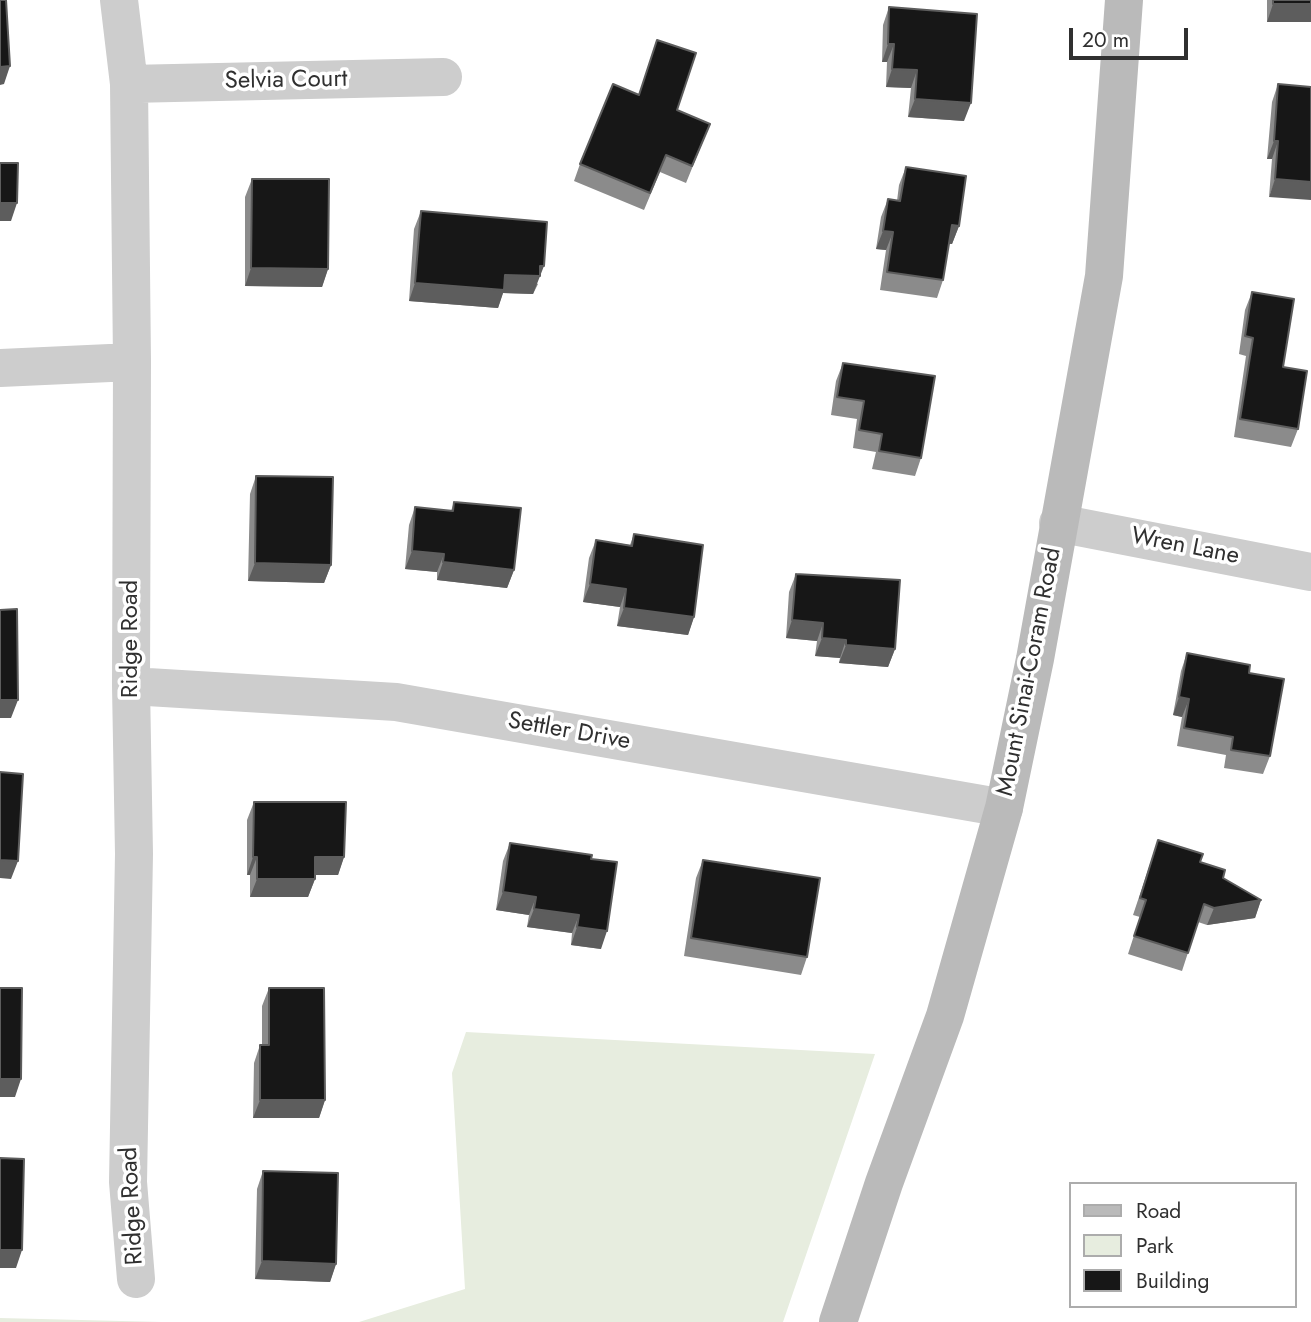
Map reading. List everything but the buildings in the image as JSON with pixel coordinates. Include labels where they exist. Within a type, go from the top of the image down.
[{"type":"main road","name":"Mount Sinai-Coram Road","points":[[838,1322],[884,1183],[945,1016],[1004,808],[1035,659],[1104,276],[1124,0]]},
{"type":"street","name":"Ridge Road","points":[[119,0],[129,84],[134,853],[128,1182],[136,1279]]},
{"type":"street","name":"Selvia Court","points":[[129,84],[443,77]]},
{"type":"street","points":[[0,368],[132,362]]},
{"type":"street","name":"Wren Lane","points":[[1058,523],[1311,572]]},
{"type":"street","name":"Settler Drive","points":[[131,686],[396,702],[1004,808]]},
{"type":"green space","points":[[466,1032],[875,1054],[783,1322],[359,1322],[465,1289],[452,1073]]},
{"type":"green space","points":[[0,1318],[162,1322],[0,1322]]}]
